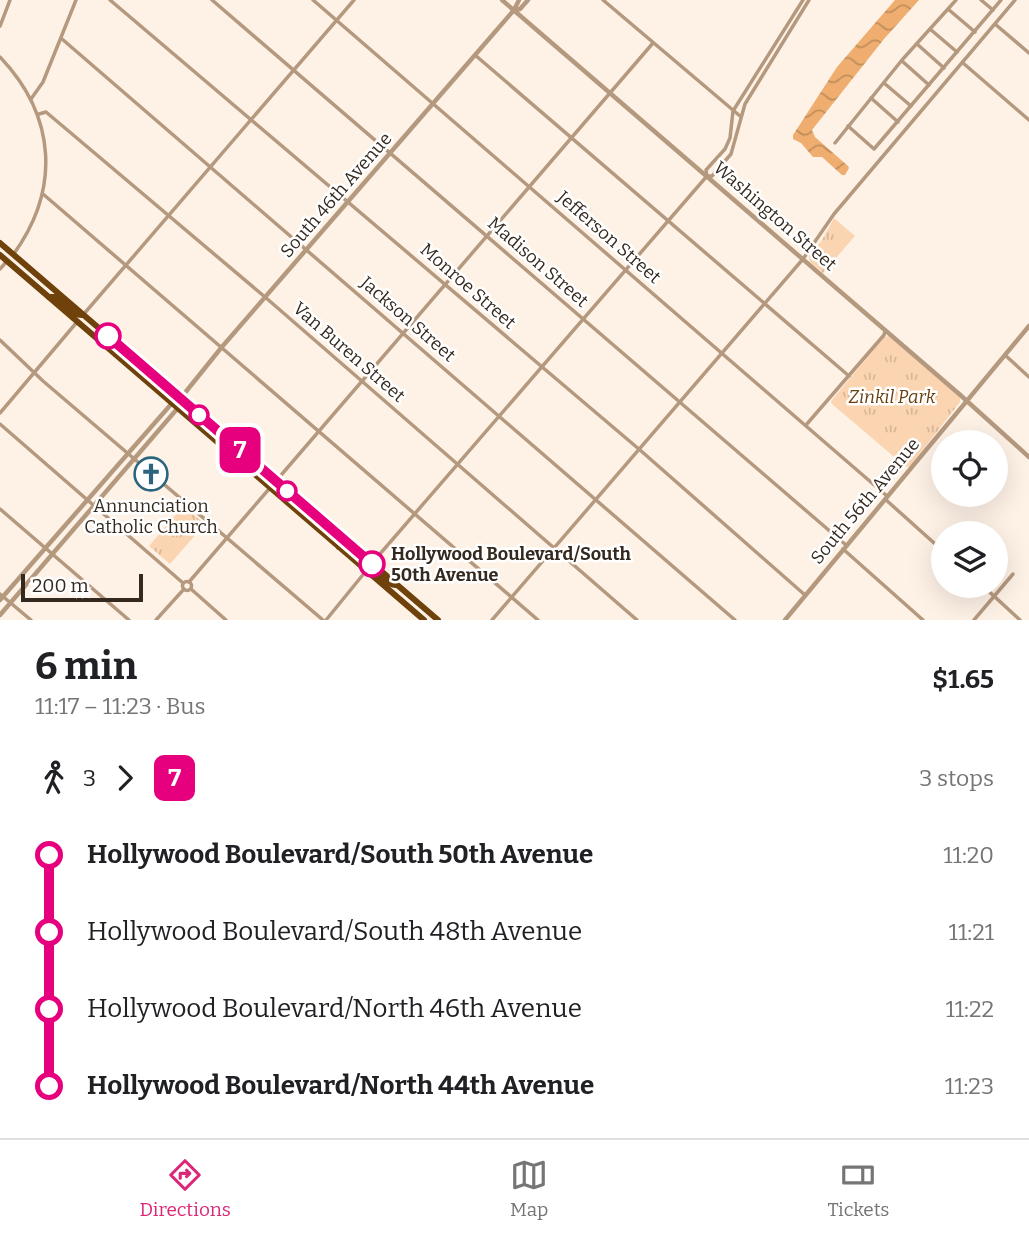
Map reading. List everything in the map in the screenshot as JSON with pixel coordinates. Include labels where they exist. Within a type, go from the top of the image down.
[{"type":"highway","points":[[0,243],[438,620]]},
{"type":"highway","points":[[0,253],[13,255]]},
{"type":"highway","points":[[0,253],[269,489],[424,620]]},
{"type":"highway","points":[[7,261],[14,262],[28,274],[36,274]]},
{"type":"highway","points":[[49,297],[55,297],[74,314],[83,315]]},
{"type":"highway","points":[[77,322],[85,322],[107,341],[118,345]]},
{"type":"highway","points":[[243,466],[249,465],[267,480],[276,481]]},
{"type":"highway","points":[[269,489],[277,488],[300,507],[306,507]]},
{"type":"highway","points":[[337,547],[344,547],[364,564],[372,564]]},
{"type":"highway","points":[[366,571],[372,570],[390,585],[397,585]]},
{"type":"street","points":[[0,26],[10,0]]},
{"type":"street","points":[[31,99],[43,82],[76,0]]},
{"type":"street","name":"Monroe Street","points":[[110,0],[639,450],[805,595]]},
{"type":"street","name":"Madison Street","points":[[212,0],[680,402],[923,620]]},
{"type":"street","name":"Jefferson Street","points":[[313,0],[806,425],[931,540]]},
{"type":"street","points":[[83,315],[354,0]]},
{"type":"street","name":"Washington Street","points":[[502,0],[967,400],[1029,457]]},
{"type":"street","name":"South 46th Avenue","points":[[180,399],[221,348],[514,10],[519,0]]},
{"type":"street","name":"South 46th Avenue","points":[[514,10],[520,9],[528,0]]},
{"type":"street","points":[[603,0],[740,116]]},
{"type":"street","points":[[707,176],[706,170],[725,149],[730,138],[733,111],[806,0]]},
{"type":"street","points":[[372,564],[668,220],[707,176],[712,176],[732,154],[745,104],[792,30],[806,0]]},
{"type":"street","points":[[835,143],[902,60],[956,0]]},
{"type":"street","points":[[981,0],[993,10]]},
{"type":"street","points":[[848,127],[874,149],[1002,0]]},
{"type":"street","points":[[492,620],[803,259],[834,214],[1015,0]]},
{"type":"street","points":[[948,9],[975,32]]},
{"type":"street","points":[[995,24],[1029,54]]},
{"type":"street","points":[[930,29],[957,52]]},
{"type":"street","name":"Jackson Street","points":[[62,40],[735,620]]},
{"type":"street","points":[[276,481],[653,43]]},
{"type":"street","points":[[917,44],[944,68]]},
{"type":"street","points":[[475,55],[849,376]]},
{"type":"street","points":[[0,57],[14,72],[39,114],[45,160],[43,194],[30,228],[13,255]]},
{"type":"street","points":[[902,60],[929,85]]},
{"type":"street","points":[[963,63],[1029,120]]},
{"type":"street","points":[[884,83],[911,106]]},
{"type":"street","points":[[871,98],[898,122]]},
{"type":"street","name":"Van Buren Street","points":[[39,114],[46,112],[265,297],[637,620]]},
{"type":"street","points":[[43,194],[538,620]]},
{"type":"street","points":[[0,269],[7,261]]},
{"type":"street","points":[[0,413],[77,322]]},
{"type":"street","name":"South 56th Avenue","points":[[785,620],[1029,326]]},
{"type":"street","points":[[806,425],[884,335],[885,330]]},
{"type":"street","points":[[0,340],[33,372],[325,620],[366,571]]},
{"type":"street","points":[[1005,355],[1029,377]]},
{"type":"street","points":[[31,620],[1,597],[170,403],[180,399]]},
{"type":"street","points":[[0,615],[177,409],[180,399]]},
{"type":"street","points":[[0,424],[184,583],[184,589],[156,620]]},
{"type":"street","points":[[184,583],[189,582],[269,489]]},
{"type":"street","points":[[0,509],[129,620]]},
{"type":"street","points":[[1008,580],[1013,574]]},
{"type":"street","points":[[189,582],[191,589],[226,620]]},
{"type":"street","points":[[184,589],[191,589]]},
{"type":"street","points":[[974,620],[993,598]]},
{"type":"street","points":[[995,598],[1020,620]]},
{"type":"green space","points":[[834,218],[855,236],[823,273],[810,262],[809,256]]},
{"type":"green space","name":"Zinkil Park","points":[[889,336],[960,397],[960,402],[938,430],[931,430],[931,439],[910,466],[906,467],[831,401],[884,337]]},
{"type":"green space","points":[[183,506],[205,524],[170,564],[149,546]]},
{"type":"water","points":[[895,0],[919,0],[884,39],[812,130],[815,137],[848,166],[845,175],[842,175],[822,157],[813,157],[801,143],[793,139],[793,135],[837,67]]},
{"type":"bus line","name":"7","points":[[108,336],[372,564]]},
{"type":"place","name":"Annunciation Catholic Church","points":[[151,474]]},
{"type":"place","name":"Hollywood Boulevard/South 50th Avenue","points":[[372,564]]}]
